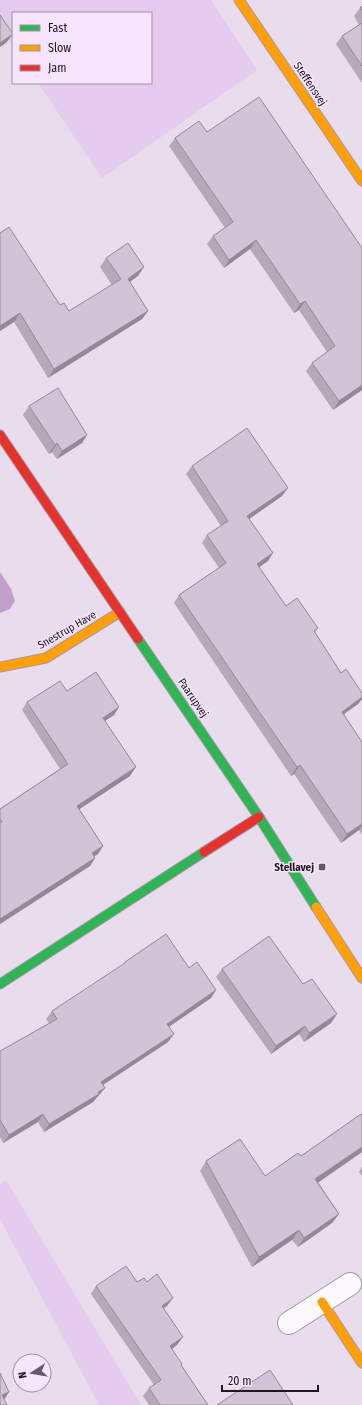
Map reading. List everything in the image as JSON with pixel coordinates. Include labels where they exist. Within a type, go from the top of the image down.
[{"type":"street","name":"Steffensvej","points":[[239,0],[362,181]]},
{"type":"street","name":"Paarupvej","points":[[0,434],[259,817],[362,978]]},
{"type":"street","name":"Snestrup Have","points":[[0,667],[46,658],[120,612]]},
{"type":"street","points":[[0,984],[259,817]]},
{"type":"street","points":[[290,1323],[350,1284]]},
{"type":"street","points":[[322,1302],[362,1362]]},
{"type":"shaded area","points":[[0,0],[211,0],[257,70],[102,178],[39,84],[152,84],[152,12],[12,12],[12,45],[0,27]]},
{"type":"shaded area","points":[[0,572],[11,589],[15,601],[10,609],[0,613]]},
{"type":"shaded area","points":[[6,1180],[141,1405],[99,1405],[0,1219],[0,1185]]},
{"type":"building","points":[[0,15],[12,35],[0,43]]},
{"type":"building","points":[[362,23],[362,66],[342,36]]},
{"type":"building","points":[[259,97],[362,248],[362,385],[339,401],[312,363],[335,346],[305,301],[300,304],[256,240],[229,260],[213,236],[233,222],[175,138],[199,121],[207,132]]},
{"type":"building","points":[[9,227],[60,305],[64,303],[69,311],[121,279],[106,258],[128,243],[144,267],[128,279],[148,311],[54,369],[20,313],[0,326],[0,233]]},
{"type":"building","points":[[58,388],[87,435],[62,451],[57,443],[55,445],[29,406]]},
{"type":"building","points":[[247,428],[288,488],[247,516],[273,553],[257,564],[286,606],[297,598],[318,628],[314,631],[341,673],[346,669],[362,693],[362,697],[342,712],[362,742],[362,824],[347,834],[300,765],[297,767],[179,595],[226,563],[207,535],[228,521],[192,466]]},
{"type":"building","points":[[96,672],[119,707],[103,718],[136,767],[77,806],[103,846],[92,853],[95,858],[0,919],[0,823],[2,822],[0,819],[0,809],[68,764],[27,702],[60,681],[67,691]]},
{"type":"building","points":[[166,934],[189,968],[197,962],[216,990],[167,1024],[174,1034],[101,1082],[105,1088],[98,1092],[99,1094],[49,1124],[43,1114],[9,1135],[0,1120],[0,1051],[57,1019],[52,1011]]},
{"type":"building","points":[[269,936],[303,984],[312,979],[337,1014],[309,1033],[305,1026],[276,1046],[222,969]]},
{"type":"building","points":[[361,1114],[362,1147],[315,1179],[339,1214],[304,1238],[299,1230],[259,1257],[206,1161],[240,1139],[265,1176],[298,1153],[301,1156]]},
{"type":"building","points":[[126,1266],[137,1282],[144,1278],[147,1282],[157,1274],[173,1298],[162,1306],[183,1337],[170,1346],[208,1405],[160,1405],[149,1388],[161,1380],[96,1286]]},
{"type":"building","points":[[270,1370],[293,1405],[217,1405]]},
{"type":"building","points":[[0,1373],[9,1392],[2,1395],[7,1405],[0,1405]]},
{"type":"traffic: fast","points":[[138,639],[259,817],[316,907]]},
{"type":"traffic: fast","points":[[0,984],[204,852]]},
{"type":"traffic: slow","points":[[239,0],[362,181]]},
{"type":"traffic: slow","points":[[0,667],[46,658],[120,612]]},
{"type":"traffic: slow","points":[[316,907],[362,978]]},
{"type":"traffic: slow","points":[[322,1302],[362,1363]]},
{"type":"traffic: jam","points":[[0,435],[138,639]]},
{"type":"traffic: jam","points":[[204,852],[259,817]]},
{"type":"place","name":"Stellavej","points":[[322,867]]}]
